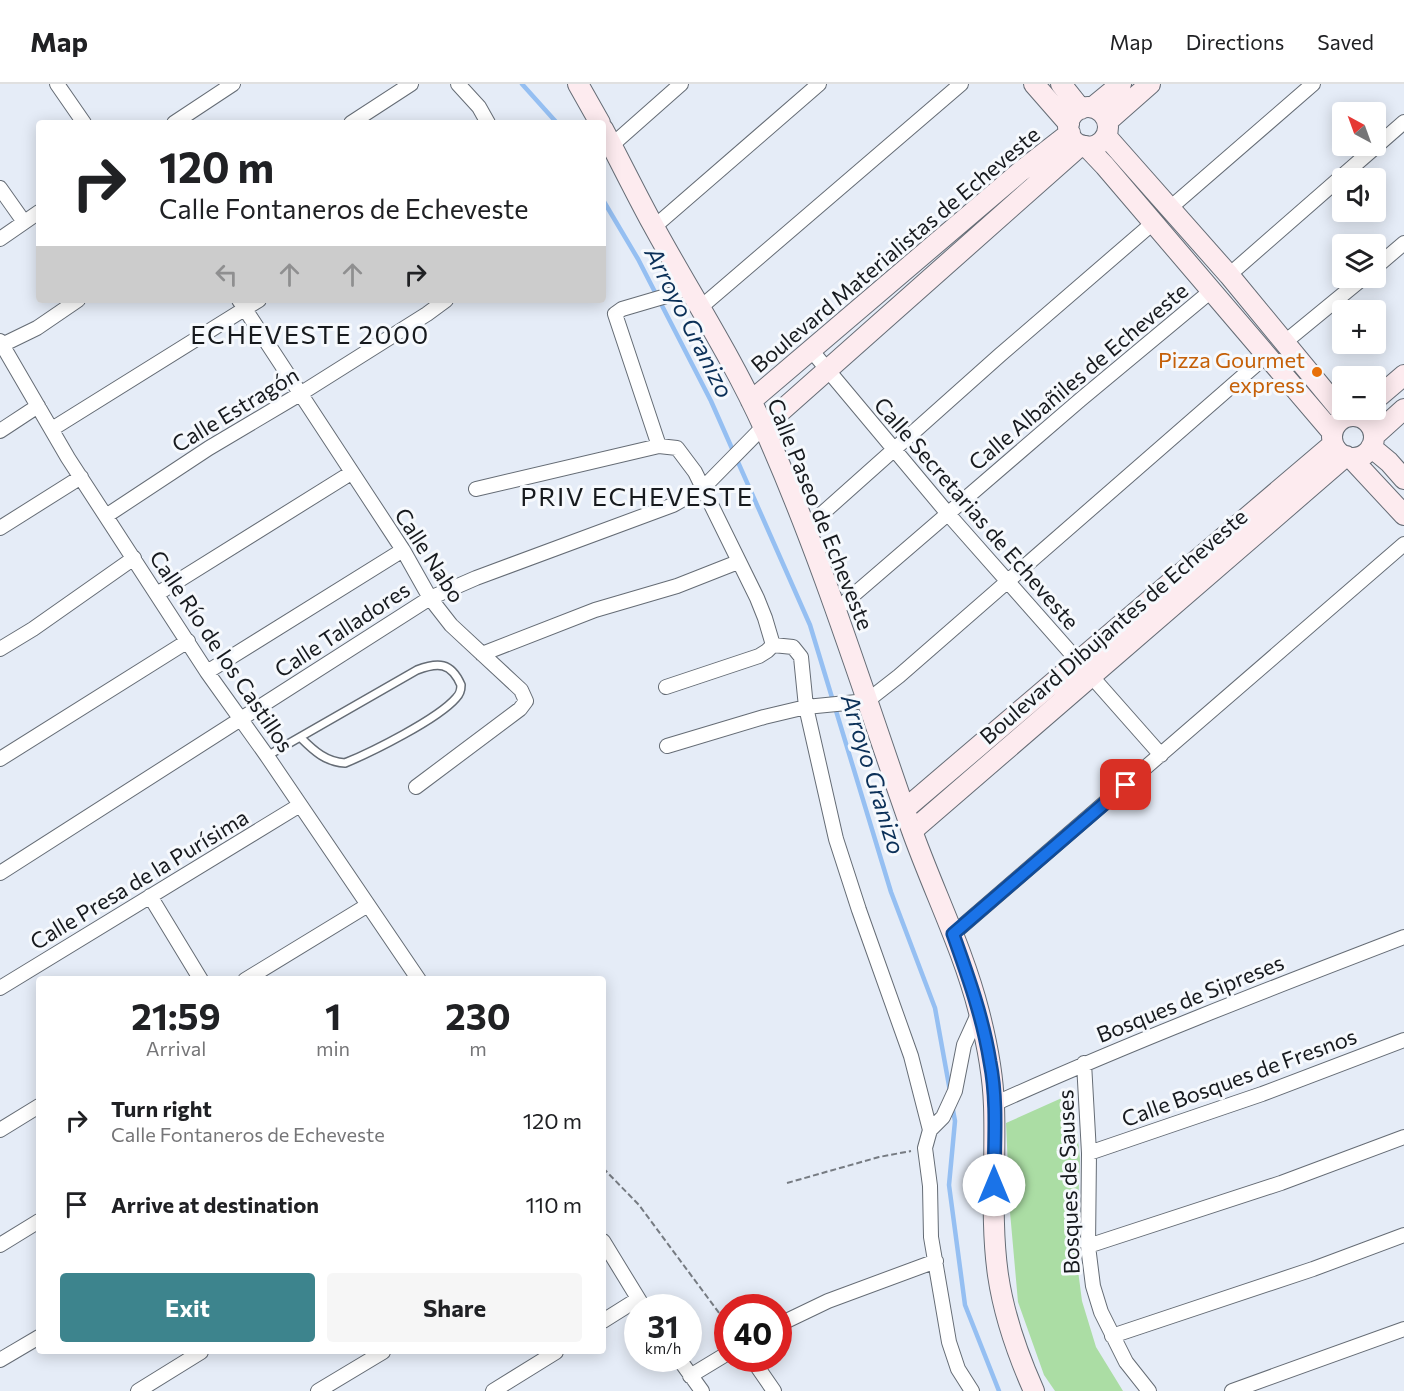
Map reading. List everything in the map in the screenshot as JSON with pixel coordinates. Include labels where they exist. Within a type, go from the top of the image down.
[{"type":"street","points":[[356,120],[411,84]]},
{"type":"street","points":[[458,84],[479,107],[486,120]]},
{"type":"street","points":[[578,84],[598,120]]},
{"type":"street","points":[[607,137],[681,84]]},
{"type":"street","points":[[654,227],[819,84]]},
{"type":"street","points":[[701,307],[960,84]]},
{"type":"street","points":[[1034,84],[1097,144],[1107,129],[1150,84]]},
{"type":"street","points":[[1062,84],[1080,127],[1105,166],[1341,447],[1404,515]]},
{"type":"street","name":"Boulevard Materialistas de Echeveste","points":[[706,485],[1080,127],[1121,84]]},
{"type":"street","points":[[1170,208],[1313,84]]},
{"type":"street","points":[[61,85],[82,120]]},
{"type":"street","points":[[178,120],[230,85]]},
{"type":"street","points":[[1080,127],[1102,112],[1107,129],[1170,208],[1285,342],[1332,390]]},
{"type":"street","points":[[1228,274],[1404,122]]},
{"type":"street","name":"Boulevard Materialistas de Echeveste","points":[[751,401],[1021,171],[1080,127]]},
{"type":"street","name":"Calle Paseo de Echeveste","points":[[607,137],[654,227],[701,307],[764,428],[806,528],[912,831],[953,934],[979,1012],[991,1063],[994,1104],[994,1226],[998,1273],[1016,1351],[1034,1391]]},
{"type":"street","points":[[0,188],[24,222]]},
{"type":"street","points":[[0,239],[36,214]]},
{"type":"street","points":[[806,528],[1153,222]]},
{"type":"street","points":[[1386,258],[1404,243]]},
{"type":"street","points":[[659,446],[615,316],[618,311],[689,286]]},
{"type":"street","points":[[1285,342],[1351,288]]},
{"type":"street","name":"Calle Albañiles de Echeveste","points":[[836,610],[1080,400],[1211,291]]},
{"type":"street","points":[[1,344],[38,328],[74,303]]},
{"type":"street","name":"Calle Estragón","points":[[106,516],[209,448],[300,394],[441,303]]},
{"type":"street","points":[[52,429],[241,305]]},
{"type":"street","name":"Calle Nabo","points":[[241,305],[403,550],[430,598],[451,626],[521,690],[526,701],[520,709],[416,787]]},
{"type":"street","name":"Calle Río de los Castillos","points":[[1,344],[81,477],[207,672],[416,976]]},
{"type":"street","name":"Calle Secretarias de Echeveste","points":[[811,350],[949,515],[1161,755]]},
{"type":"street","points":[[667,746],[764,717],[812,706],[867,701],[1009,581],[1266,356]]},
{"type":"street","points":[[1386,390],[1404,375]]},
{"type":"street","points":[[0,431],[38,406]]},
{"type":"street","points":[[1341,447],[1363,455],[1372,441],[1404,409]]},
{"type":"street","points":[[1340,420],[1341,447]]},
{"type":"street","points":[[1364,420],[1373,430],[1372,441],[1404,479]]},
{"type":"street","points":[[476,489],[659,446],[677,448],[706,485],[738,562],[765,618],[773,645]]},
{"type":"street","name":"Boulevard Dibujantes de Echeveste","points":[[905,809],[1077,661],[1341,447]]},
{"type":"street","name":"Boulevard Dibujantes de Echeveste","points":[[912,831],[1090,677],[1341,447]]},
{"type":"street","points":[[157,594],[351,473]]},
{"type":"street","points":[[0,528],[81,477]]},
{"type":"street","name":"Calle Talladores","points":[[0,873],[430,598],[476,578],[673,506],[706,485]]},
{"type":"street","points":[[953,934],[1404,544]]},
{"type":"street","points":[[207,672],[403,550]]},
{"type":"street","points":[[0,649],[33,629],[134,558]]},
{"type":"street","points":[[482,654],[595,610],[677,586],[738,562]]},
{"type":"street","points":[[0,759],[188,641]]},
{"type":"street","points":[[666,687],[759,656],[773,645]]},
{"type":"street","points":[[773,645],[793,646],[801,657],[836,839],[911,1056],[930,1130]]},
{"type":"street","name":"Calle Presa de la Purísima","points":[[0,988],[300,805]]},
{"type":"street","points":[[150,896],[199,976]]},
{"type":"street","points":[[251,976],[368,905]]},
{"type":"street","name":"Bosques de Sipreses","points":[[994,1104],[1084,1064],[1243,999],[1404,937]]},
{"type":"street","points":[[972,1391],[958,1369],[949,1342],[931,1237],[930,1186],[925,1148],[930,1130],[943,1117],[956,1091],[964,1045],[979,1012]]},
{"type":"street","name":"Calle Bosques de Fresnos","points":[[1089,1153],[1262,1094],[1404,1040]]},
{"type":"street","name":"Bosques de Sauses","points":[[1084,1064],[1089,1153],[1088,1246],[1092,1286],[1112,1336],[1126,1362],[1149,1391]]},
{"type":"street","points":[[0,1130],[36,1108]]},
{"type":"street","points":[[1088,1246],[1281,1183],[1404,1137]]},
{"type":"street","points":[[0,1245],[36,1223]]},
{"type":"street","points":[[1112,1336],[1313,1269],[1404,1235]]},
{"type":"street","points":[[606,1246],[635,1294]]},
{"type":"street","points":[[792,1318],[828,1301],[936,1261]]},
{"type":"street","points":[[606,1320],[624,1312]]},
{"type":"street","points":[[1232,1391],[1404,1329]]},
{"type":"street","points":[[0,1360],[36,1339]]},
{"type":"street","points":[[138,1391],[198,1354]]},
{"type":"street","points":[[318,1391],[380,1354]]},
{"type":"street","points":[[493,1391],[553,1354]]},
{"type":"street","points":[[690,1376],[714,1361]]},
{"type":"street","points":[[687,1372],[702,1391]]},
{"type":"street","points":[[761,1372],[774,1391]]},
{"type":"lane","points":[[267,756],[429,665],[437,664],[449,669],[461,685],[459,695],[455,700],[434,715],[345,763],[325,759],[313,751],[301,738]]},
{"type":"path","points":[[787,1183],[879,1157],[925,1148]]},
{"type":"path","points":[[606,1171],[639,1205],[714,1306]]},
{"type":"green space","points":[[1073,1093],[1080,1159],[1076,1255],[1082,1301],[1096,1347],[1123,1391],[1055,1391],[1044,1375],[1018,1302],[1010,1212],[1006,1123]]},
{"type":"waterway","name":"Arroyo Granizo","points":[[522,84],[554,120]]},
{"type":"waterway","name":"Arroyo Granizo","points":[[606,205],[638,259],[711,401],[810,625],[891,892],[935,1008],[950,1091]]},
{"type":"waterway","name":"Arroyo Granizo","points":[[952,1105],[955,1121],[949,1185],[965,1305],[999,1391]]},
{"type":"place","name":"Pizza Gourmet express","points":[[1317,372]]},
{"type":"district","name":"ECHEVESTE 2000","points":[[310,333]]},
{"type":"district","name":"PRIV ECHEVESTE","points":[[637,495]]},
{"type":"route","points":[[994,1185],[994,1104],[991,1063],[979,1012],[953,934],[1126,785]]}]
